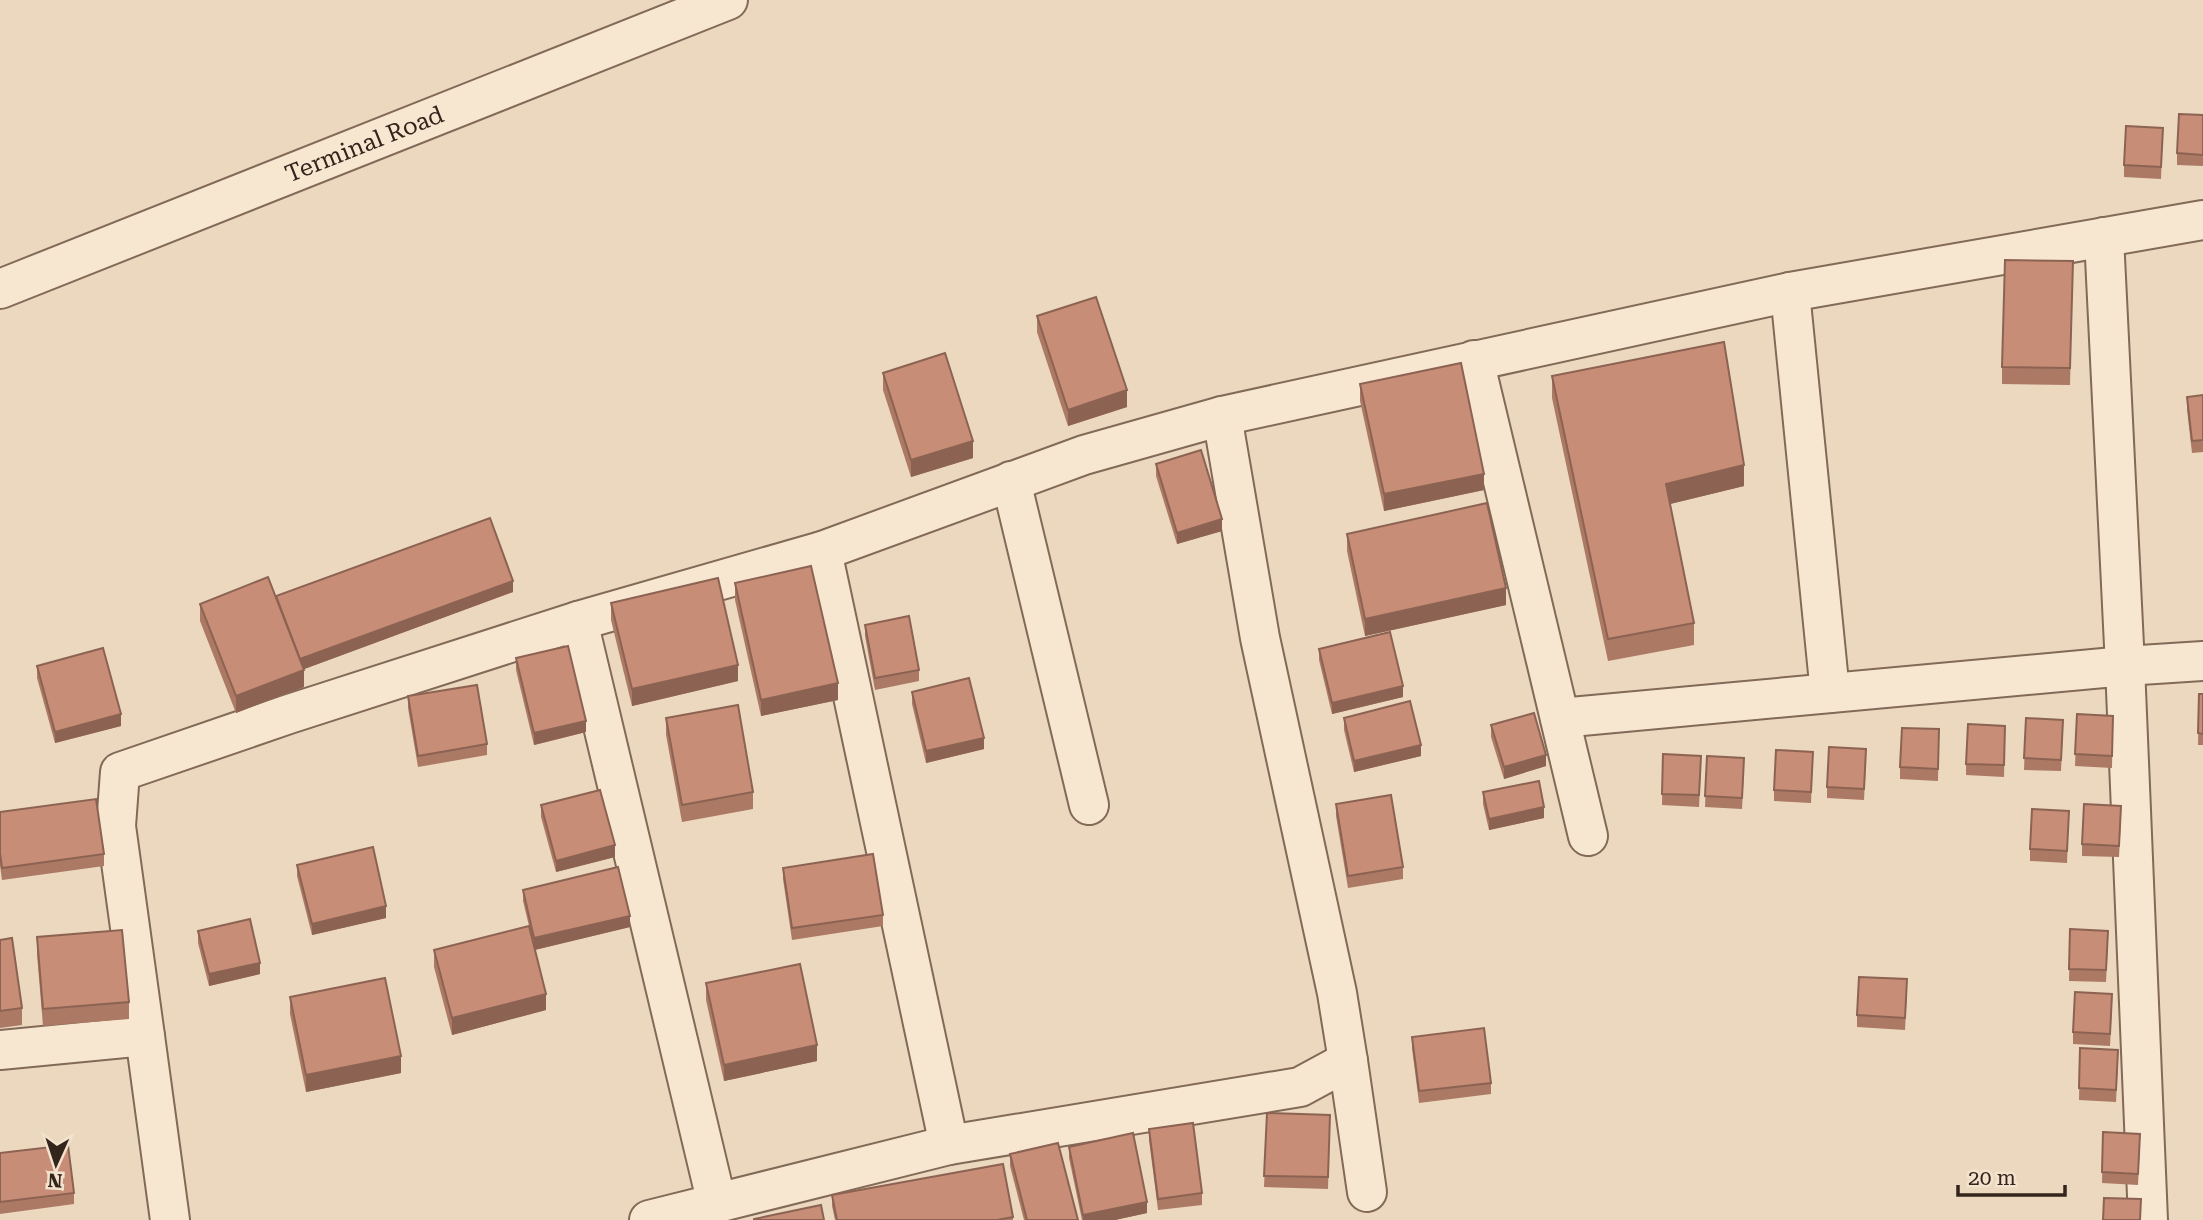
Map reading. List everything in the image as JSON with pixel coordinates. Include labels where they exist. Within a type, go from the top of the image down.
[{"type":"street","name":"Terminal Road","points":[[0,289],[728,0]]},
{"type":"street","points":[[170,1220],[116,826],[120,772],[289,714],[578,621],[822,551],[1084,455],[1222,416],[1790,292],[2203,220]]},
{"type":"street","points":[[2104,237],[2148,1220]]},
{"type":"street","points":[[1790,292],[1830,693]]},
{"type":"street","points":[[1474,360],[1588,836]]},
{"type":"street","points":[[1222,416],[1260,638],[1337,993],[1367,1192]]},
{"type":"street","points":[[1012,481],[1089,805]]},
{"type":"street","points":[[822,551],[949,1145]]},
{"type":"street","points":[[578,621],[717,1204]]},
{"type":"street","points":[[1560,718],[2203,661]]},
{"type":"street","points":[[0,1050],[145,1036]]},
{"type":"street","points":[[649,1220],[949,1145],[1300,1087],[1348,1061]]},
{"type":"building","points":[[2179,114],[2203,115],[2203,155],[2177,153]]},
{"type":"building","points":[[2126,126],[2163,128],[2161,167],[2124,165]]},
{"type":"building","points":[[2005,260],[2073,261],[2070,368],[2002,367]]},
{"type":"building","points":[[1096,297],[1127,390],[1068,410],[1037,316]]},
{"type":"building","points":[[1724,342],[1744,465],[1666,484],[1694,623],[1608,639],[1552,376]]},
{"type":"building","points":[[945,353],[973,441],[911,460],[883,373]]},
{"type":"building","points":[[1461,363],[1484,474],[1384,494],[1360,384]]},
{"type":"building","points":[[2203,395],[2203,440],[2192,441],[2187,397]]},
{"type":"building","points":[[1201,450],[1222,519],[1177,533],[1156,464]]},
{"type":"building","points":[[1487,503],[1506,588],[1365,619],[1347,534]]},
{"type":"building","points":[[490,518],[513,581],[300,659],[276,596]]},
{"type":"building","points":[[811,566],[838,683],[761,700],[735,583]]},
{"type":"building","points":[[268,577],[304,670],[236,696],[200,604]]},
{"type":"building","points":[[718,578],[738,665],[632,689],[611,603]]},
{"type":"building","points":[[909,616],[919,670],[875,678],[865,625]]},
{"type":"building","points":[[1390,632],[1403,686],[1332,703],[1319,649]]},
{"type":"building","points":[[568,646],[586,721],[534,733],[516,658]]},
{"type":"building","points":[[103,648],[121,714],[55,732],[37,666]]},
{"type":"building","points":[[969,678],[984,738],[926,751],[912,692]]},
{"type":"building","points":[[477,685],[487,744],[418,756],[408,696]]},
{"type":"building","points":[[2199,694],[2203,694],[2203,734],[2198,733]]},
{"type":"building","points":[[1410,701],[1421,745],[1354,761],[1344,718]]},
{"type":"building","points":[[738,705],[753,792],[682,805],[666,718]]},
{"type":"building","points":[[1534,713],[1546,755],[1504,767],[1491,725]]},
{"type":"building","points":[[2077,714],[2113,716],[2112,756],[2075,754]]},
{"type":"building","points":[[2026,718],[2063,720],[2061,760],[2024,758]]},
{"type":"building","points":[[1968,724],[2005,726],[2004,765],[1966,764]]},
{"type":"building","points":[[1902,728],[1939,729],[1938,769],[1900,767]]},
{"type":"building","points":[[1829,747],[1866,749],[1864,789],[1827,787]]},
{"type":"building","points":[[1776,750],[1813,752],[1811,792],[1774,790]]},
{"type":"building","points":[[1663,754],[1701,756],[1699,795],[1662,794]]},
{"type":"building","points":[[1707,756],[1744,758],[1742,798],[1705,796]]},
{"type":"building","points":[[1539,781],[1544,807],[1489,819],[1483,792]]},
{"type":"building","points":[[600,790],[615,845],[556,861],[541,805]]},
{"type":"building","points":[[1391,795],[1403,867],[1348,876],[1336,804]]},
{"type":"building","points":[[96,799],[104,854],[2,868],[0,812]]},
{"type":"building","points":[[2084,804],[2121,806],[2119,846],[2082,844]]},
{"type":"building","points":[[2032,809],[2069,811],[2067,851],[2030,849]]},
{"type":"building","points":[[373,847],[386,906],[312,924],[297,865]]},
{"type":"building","points":[[873,854],[883,915],[792,928],[783,868]]},
{"type":"building","points":[[618,867],[630,916],[534,938],[523,890]]},
{"type":"building","points":[[250,919],[260,963],[209,974],[198,931]]},
{"type":"building","points":[[529,926],[546,994],[452,1018],[434,950]]},
{"type":"building","points":[[2070,929],[2108,931],[2106,970],[2069,969]]},
{"type":"building","points":[[122,930],[129,1002],[43,1009],[37,937]]},
{"type":"building","points":[[12,938],[22,1008],[0,1011],[0,940]]},
{"type":"building","points":[[800,964],[817,1045],[724,1065],[706,983]]},
{"type":"building","points":[[1859,977],[1907,979],[1905,1018],[1857,1015]]},
{"type":"building","points":[[385,978],[401,1056],[306,1075],[290,997]]},
{"type":"building","points":[[2075,992],[2112,994],[2110,1034],[2073,1032]]},
{"type":"building","points":[[1484,1028],[1491,1083],[1419,1091],[1412,1037]]},
{"type":"building","points":[[2080,1048],[2118,1050],[2116,1090],[2079,1088]]},
{"type":"building","points":[[1267,1113],[1330,1115],[1328,1177],[1264,1176]]},
{"type":"building","points":[[1193,1123],[1202,1193],[1158,1199],[1149,1129]]},
{"type":"building","points":[[2103,1132],[2140,1134],[2138,1174],[2102,1172]]},
{"type":"building","points":[[1133,1133],[1147,1202],[1083,1215],[1069,1147]]},
{"type":"building","points":[[1058,1143],[1078,1220],[1027,1220],[1010,1154]]},
{"type":"building","points":[[68,1145],[74,1193],[0,1202],[0,1153]]},
{"type":"building","points":[[1003,1164],[1013,1217],[997,1220],[837,1220],[832,1195]]},
{"type":"building","points":[[2104,1198],[2141,1199],[2140,1220],[2103,1220]]},
{"type":"building","points":[[821,1205],[824,1220],[754,1220],[754,1219]]}]
